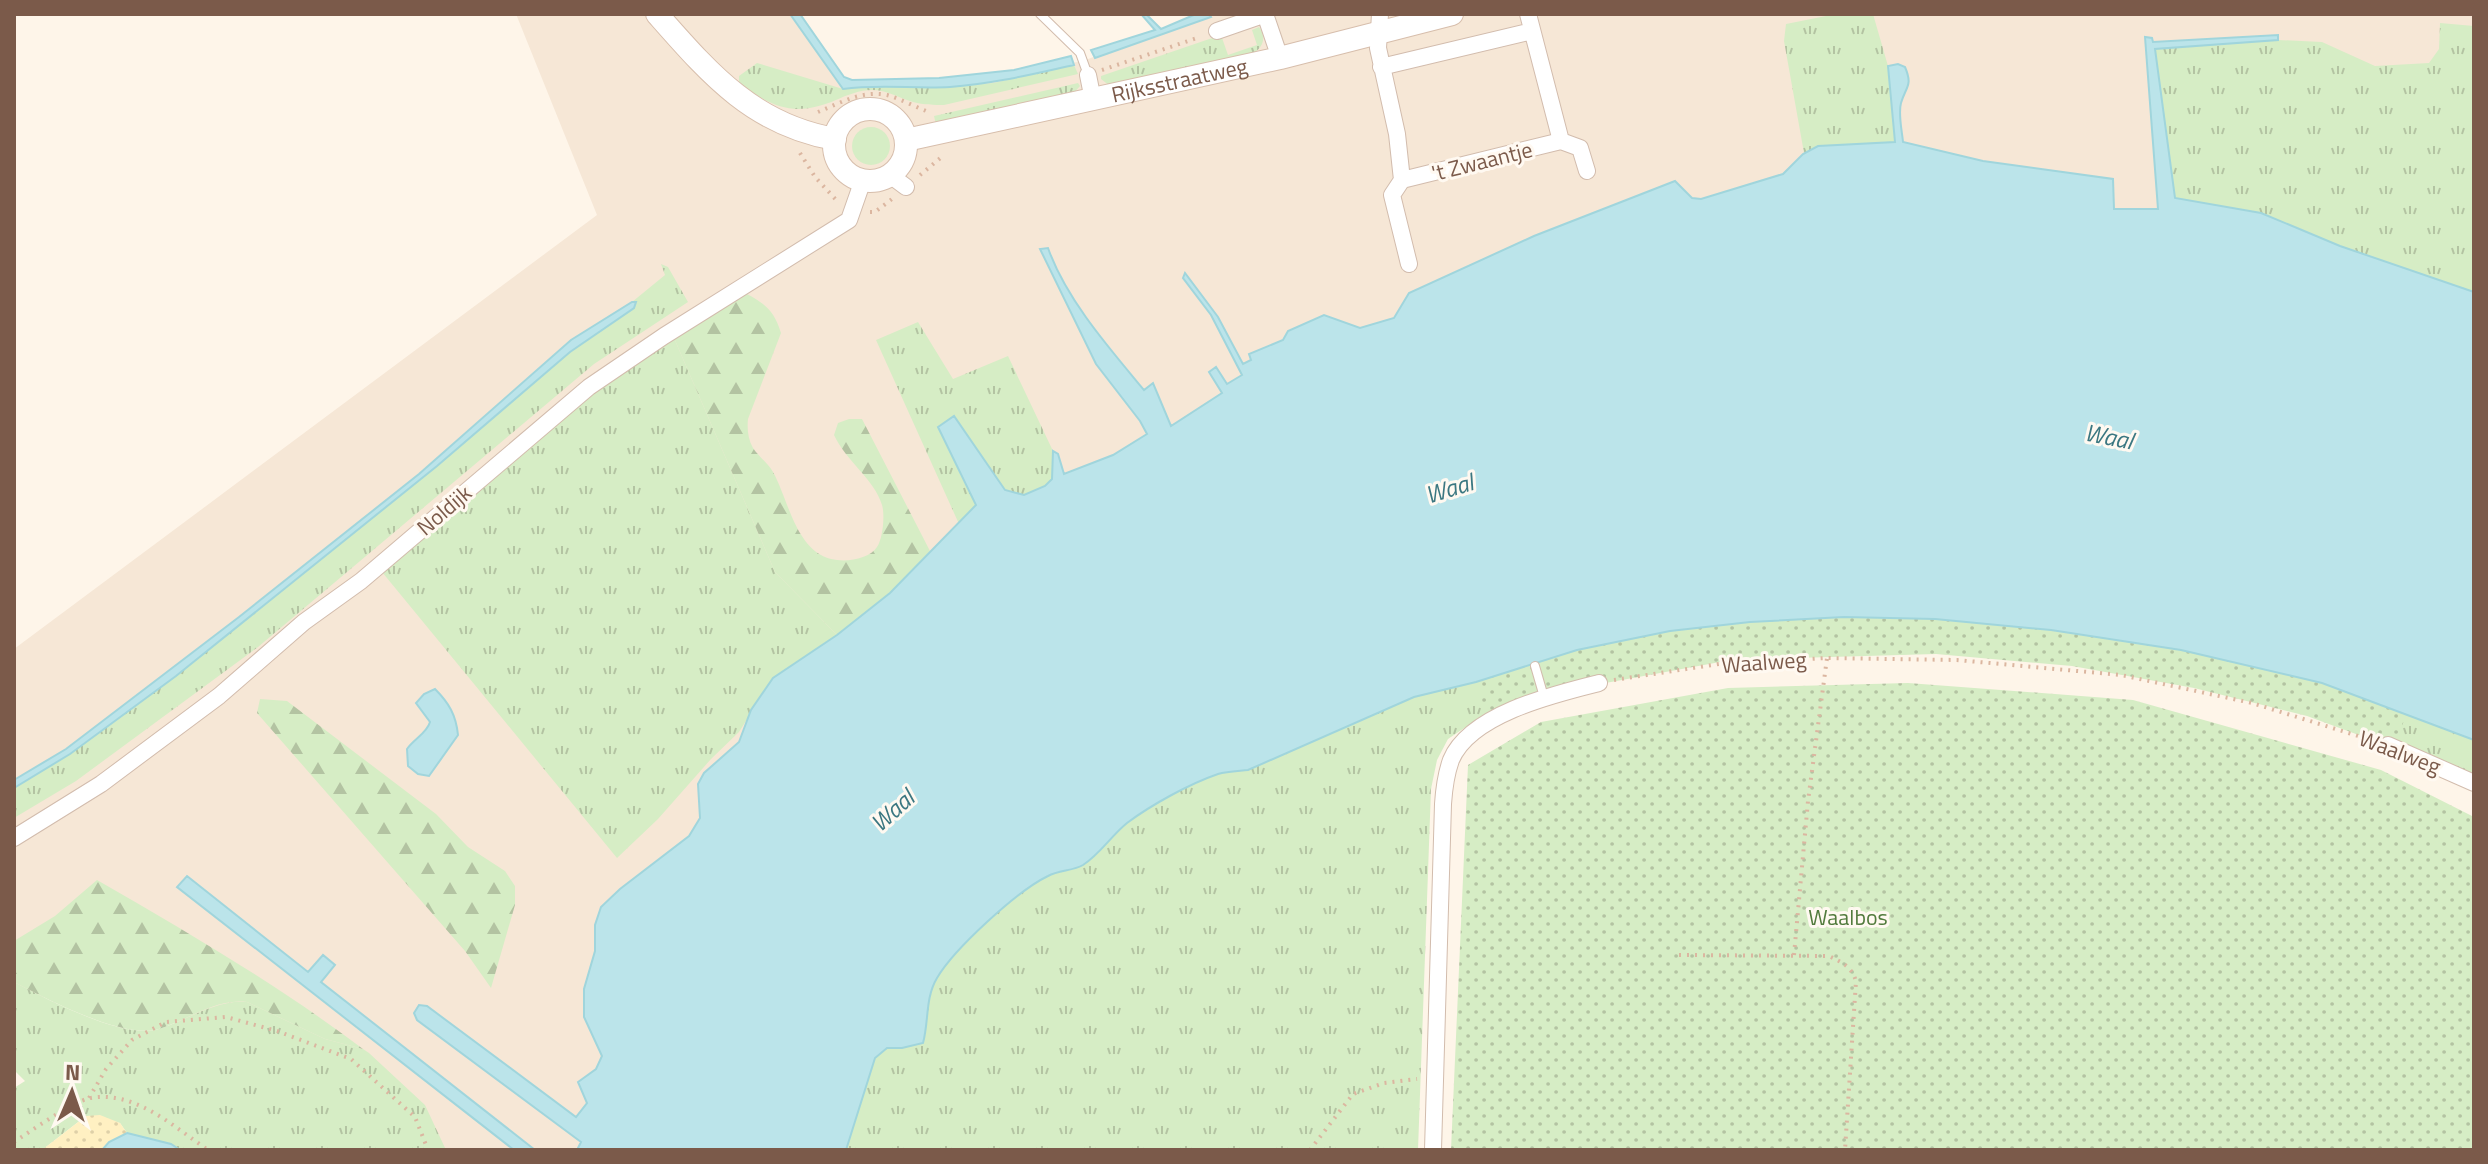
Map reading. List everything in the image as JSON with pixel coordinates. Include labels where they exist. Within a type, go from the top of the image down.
[{"type":"street","points":[[657,14],[717,79],[754,109],[802,131],[835,139]]},
{"type":"street","points":[[1265,14],[1280,58]]},
{"type":"street","name":"Rijksstraatweg","points":[[1217,31],[1265,14]]},
{"type":"street","name":"Rijksstraatweg","points":[[906,140],[960,137],[1093,100],[1280,58],[1379,23],[1452,14]]},
{"type":"street","name":"'t Zwaantje","points":[[1381,67],[1530,22],[1561,141]]},
{"type":"street","name":"'t Zwaantje","points":[[1379,23],[1378,48],[1397,134],[1402,180],[1392,195],[1409,264]]},
{"type":"street","points":[[1088,75],[1093,100]]},
{"type":"street","points":[[871,110],[891,116],[901,127],[906,140],[898,181],[863,180],[850,175],[835,153],[835,139],[845,120],[857,112],[871,110]]},
{"type":"street","name":"'t Zwaantje","points":[[1402,180],[1561,141],[1580,148],[1587,171]]},
{"type":"street","points":[[854,209],[863,180]]},
{"type":"street","name":"Noldijk","points":[[14,838],[101,784],[219,696],[304,622],[361,581],[589,387],[849,220],[854,209]]},
{"type":"street","points":[[1433,1150],[1445,781],[1452,759],[1460,746],[1497,717],[1544,698],[1599,683]]},
{"type":"street","name":"Waalweg","points":[[2388,745],[2474,783]]},
{"type":"lane","points":[[1040,14],[1080,53],[1088,75]]},
{"type":"lane","points":[[1535,666],[1544,698]]},
{"type":"path","points":[[814,114],[871,93],[888,96],[929,112]]},
{"type":"path","points":[[802,156],[834,199],[854,209]]},
{"type":"path","points":[[1794,955],[1808,801],[1827,658]]},
{"type":"path","name":"Waalweg","points":[[1599,683],[1719,664],[1827,658],[1957,660],[2121,675],[2252,703],[2388,745]]},
{"type":"path","points":[[1679,955],[1829,956],[1853,970],[1856,981],[1845,1150]]},
{"type":"path","points":[[89,1098],[106,1069],[132,1040],[166,1022],[226,1017],[277,1031],[351,1059],[415,1117],[428,1150]]},
{"type":"path","points":[[1310,1150],[1353,1094],[1384,1083],[1435,1078]]},
{"type":"path","points":[[14,1142],[89,1098],[111,1098],[136,1103],[208,1150]]},
{"type":"shaded area","points":[[516,14],[793,14],[847,82],[965,82],[1083,61],[1206,14],[2474,14],[2474,94],[2275,265],[627,1150],[318,1150],[93,946],[14,1028],[14,649],[597,215]]},
{"type":"green space","points":[[1836,14],[1873,14],[1888,66],[1896,142],[1818,146],[1804,153],[1784,41],[1786,24]]},
{"type":"green space","points":[[2440,23],[2474,26],[2474,292],[2340,246],[2261,213],[2175,199],[2155,49],[2278,40],[2322,42],[2375,66],[2429,63],[2439,49]]},
{"type":"green space","points":[[1259,27],[1263,42],[1252,54],[1110,86],[1101,79],[1101,76],[1221,35],[1228,55],[1257,45],[1252,30]]},
{"type":"green space","points":[[757,63],[843,89],[993,83],[1074,65],[1078,74],[944,105],[917,103],[872,90],[797,109],[774,104],[739,83],[739,76]]},
{"type":"green space","points":[[1078,83],[1080,86],[1072,95],[936,125],[934,116]]},
{"type":"green space","points":[[871,127],[884,133],[890,146],[884,159],[871,165],[858,159],[852,146],[858,133]]},
{"type":"green space","points":[[661,264],[668,267],[688,302],[594,364],[258,647],[76,781],[14,818],[14,788],[70,754],[176,676],[437,466],[570,352],[634,308],[636,302],[632,302],[665,275]]},
{"type":"green space","points":[[747,294],[769,309],[781,333],[748,419],[749,438],[753,448],[773,472],[804,539],[821,555],[842,560],[866,556],[879,543],[882,505],[834,435],[838,423],[862,419],[930,551],[890,593],[837,635],[775,572],[674,338]]},
{"type":"green space","points":[[918,322],[953,379],[1008,356],[1053,451],[1053,479],[1045,486],[1024,495],[1005,490],[954,416],[960,474],[976,505],[959,524],[876,340]]},
{"type":"green space","points":[[674,338],[775,572],[837,635],[773,678],[739,732],[617,858],[382,572],[587,397]]},
{"type":"green space","points":[[1844,617],[1935,619],[2051,630],[2181,650],[2322,683],[2474,740],[2474,778],[2370,735],[2357,724],[2323,717],[2312,702],[2263,689],[2238,691],[2138,670],[2007,655],[1980,643],[1926,642],[1910,649],[1680,662],[1604,677],[1503,702],[1448,739],[1437,760],[1431,789],[1418,1150],[846,1150],[875,1058],[887,1048],[923,1043],[933,986],[957,952],[1020,894],[1048,876],[1083,865],[1127,823],[1195,783],[1218,774],[1248,770],[1414,697],[1476,682],[1577,650],[1670,631],[1750,622]]},
{"type":"green space","points":[[1844,617],[1935,619],[2051,630],[2181,650],[2322,683],[2406,715],[2394,748],[2307,716],[2194,688],[2072,666],[1936,654],[1731,660],[1551,693],[1486,716],[1476,682],[1563,654],[1642,635],[1709,626]]},
{"type":"green space","name":"Waalbos","points":[[1908,683],[2133,700],[2381,770],[2474,817],[2474,1150],[1451,1150],[1468,765],[1541,722],[1728,688]]},
{"type":"green space","points":[[260,699],[287,701],[436,814],[468,847],[505,871],[515,886],[515,905],[491,988],[465,951],[257,713]]},
{"type":"green space","points":[[97,880],[266,981],[363,1049],[325,1039],[247,1002],[213,1006],[159,1029],[126,1029],[86,1016],[14,982],[14,941],[55,916]]},
{"type":"green space","points":[[14,982],[85,1016],[126,1029],[144,1031],[159,1029],[224,1004],[247,1002],[325,1039],[369,1053],[425,1105],[446,1150],[180,1150],[171,1144],[127,1133],[120,1123],[86,1116],[42,1150],[14,1150],[14,1088],[25,1081],[14,1070]]},
{"type":"sand","points":[[100,1115],[120,1123],[127,1133],[109,1142],[102,1150],[42,1150],[86,1116]]},
{"type":"water","points":[[790,14],[800,14],[844,77],[852,80],[939,78],[1014,70],[1071,56],[1074,65],[966,86],[843,89]]},
{"type":"water","points":[[1141,14],[1146,14],[1161,29],[1196,14],[1209,14],[1211,17],[1095,58],[1091,50],[1155,30]]},
{"type":"water","name":"Waal","points":[[2278,35],[2278,40],[2155,49],[2175,198],[2261,213],[2340,246],[2474,292],[2474,740],[2322,683],[2181,650],[2051,630],[1935,619],[1844,617],[1750,622],[1670,631],[1577,650],[1476,682],[1414,697],[1248,770],[1225,772],[1207,778],[1147,809],[1127,823],[1083,865],[1048,876],[1020,894],[957,952],[933,986],[923,1043],[887,1048],[875,1058],[846,1150],[577,1150],[581,1142],[417,1020],[414,1013],[419,1005],[427,1006],[576,1117],[587,1103],[578,1082],[596,1069],[602,1056],[584,1017],[584,989],[595,951],[595,925],[601,907],[689,836],[700,818],[698,784],[704,773],[739,742],[751,710],[773,678],[837,635],[890,593],[976,505],[938,427],[954,416],[1005,490],[1024,495],[1045,486],[1052,479],[1053,451],[1058,454],[1064,474],[1113,455],[1147,434],[1096,364],[1040,249],[1048,248],[1077,304],[1144,390],[1153,383],[1171,426],[1222,393],[1209,372],[1216,367],[1227,384],[1242,375],[1211,315],[1183,278],[1185,273],[1218,317],[1243,364],[1251,360],[1249,354],[1283,340],[1288,331],[1324,315],[1360,328],[1394,318],[1409,293],[1534,236],[1675,181],[1692,198],[1701,199],[1783,174],[1803,154],[1818,146],[1895,142],[1888,66],[1898,64],[1905,67],[1908,78],[1900,107],[1903,142],[1983,161],[2113,179],[2114,209],[2158,209],[2145,37],[2152,38],[2153,42]]},
{"type":"water","points":[[636,302],[634,308],[570,352],[437,466],[176,676],[70,754],[14,788],[14,780],[66,749],[419,474],[571,340]]},
{"type":"water","points":[[435,689],[451,710],[458,735],[429,776],[418,774],[408,766],[407,749],[430,722],[416,703],[424,694]]},
{"type":"water","points":[[187,876],[308,972],[323,955],[335,965],[321,982],[535,1150],[514,1150],[177,887]]},
{"type":"water","points":[[127,1133],[171,1144],[180,1150],[102,1150],[109,1142]]}]
